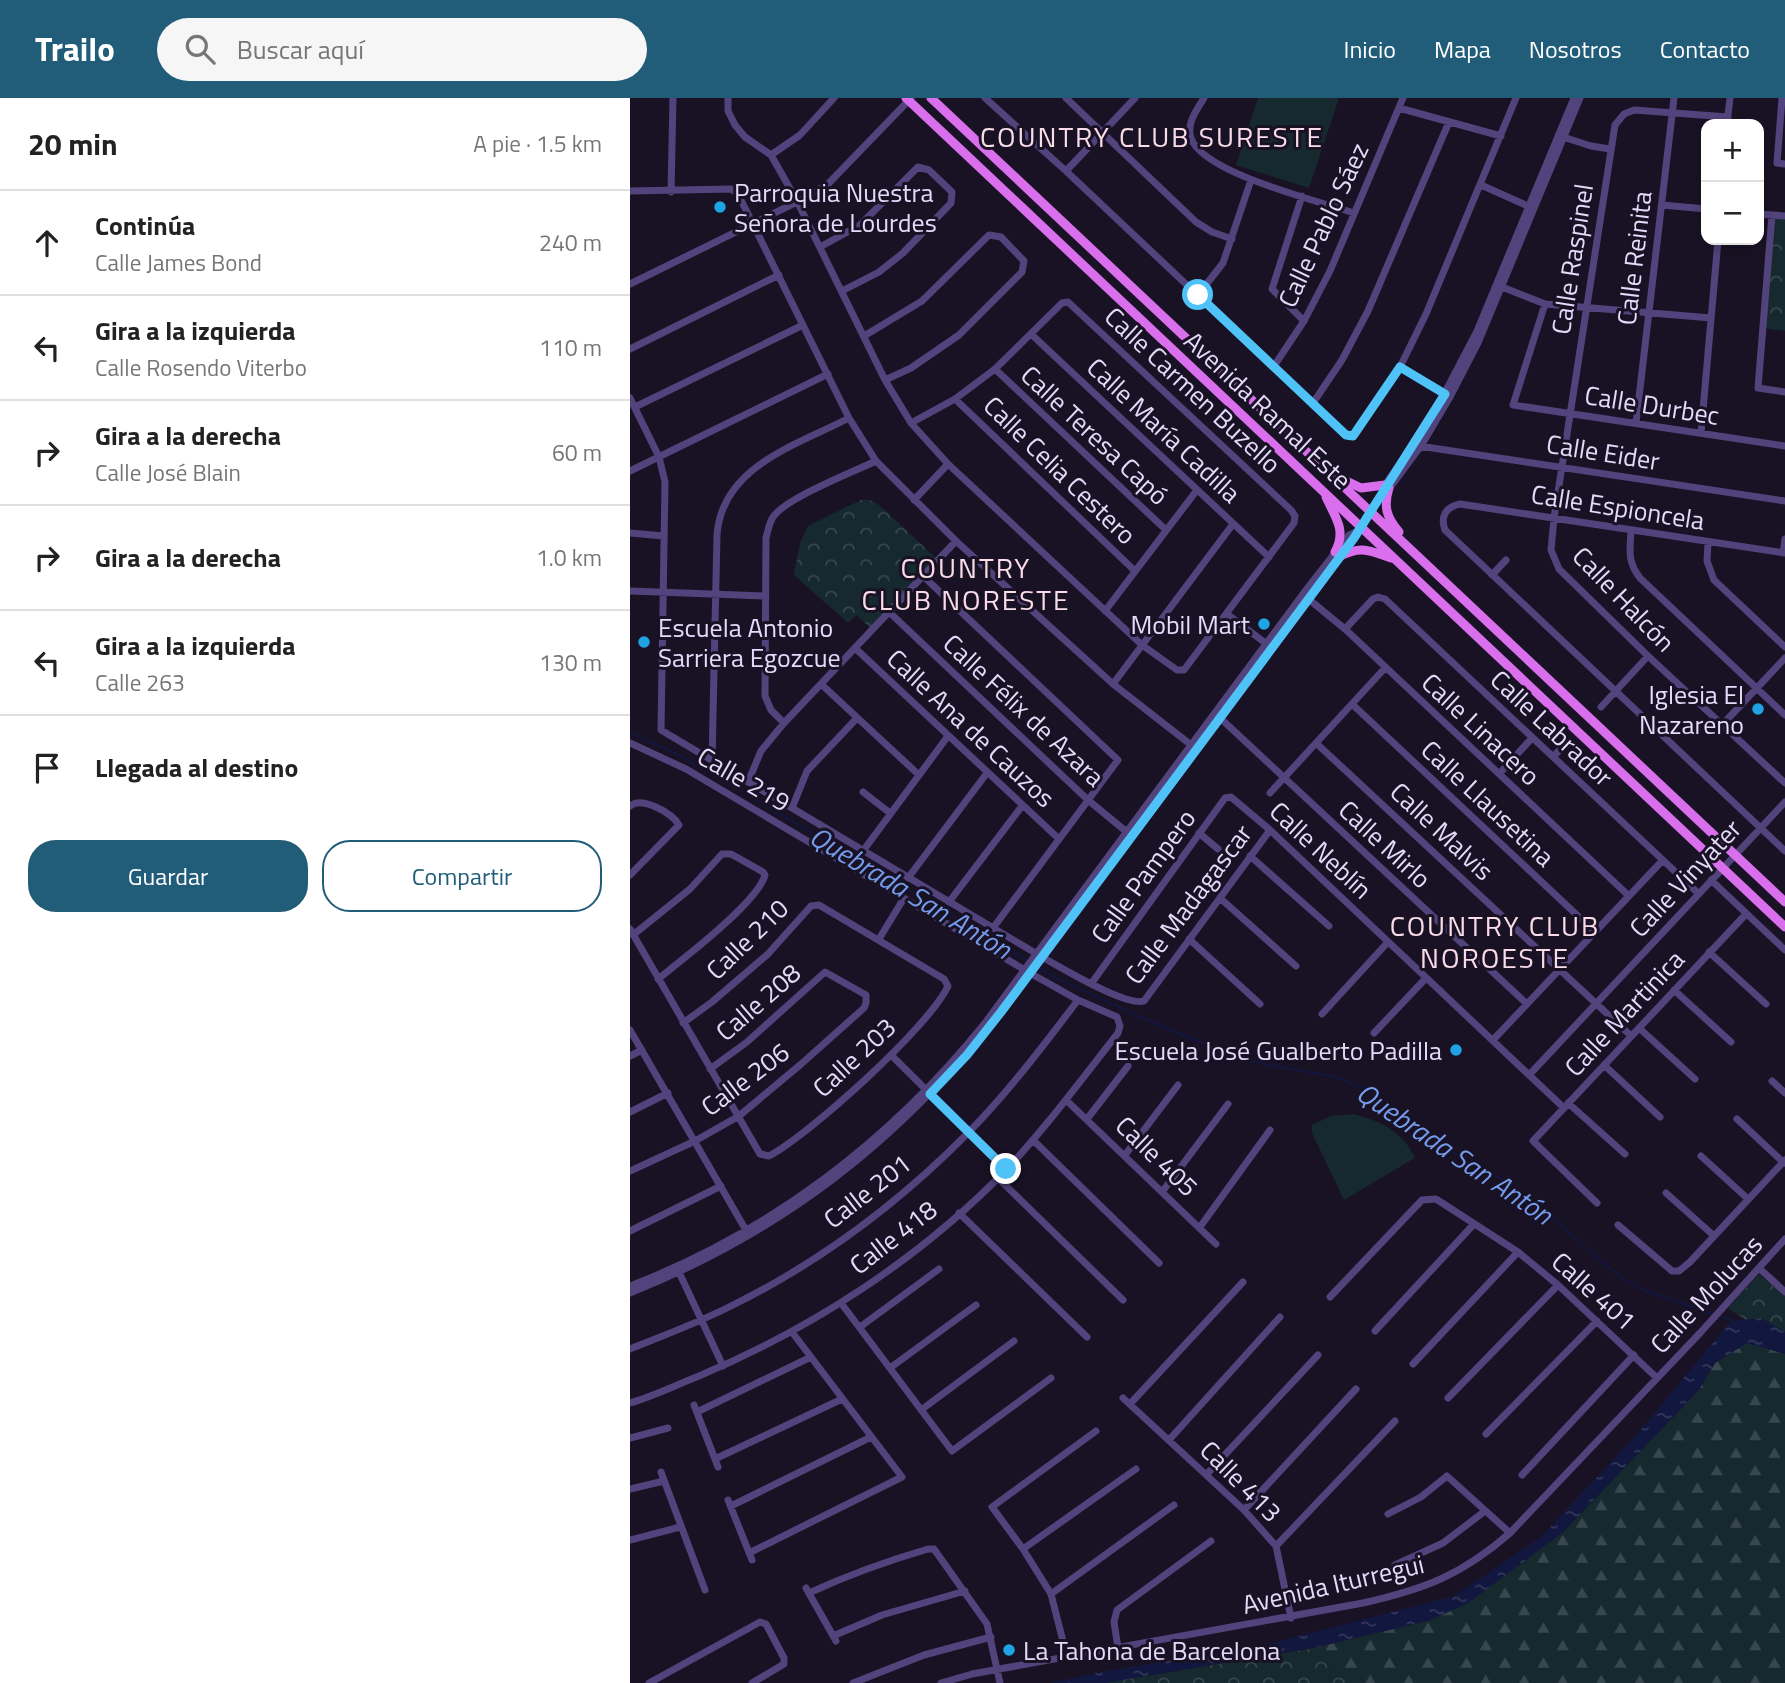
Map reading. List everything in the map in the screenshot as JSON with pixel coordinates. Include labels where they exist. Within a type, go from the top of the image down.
[{"type":"main road","name":"Avenida Ramal Este","points":[[931,98],[1785,902]]},
{"type":"main road","name":"Avenida Ramal Este","points":[[909,99],[1324,492],[1359,529],[1396,560],[1785,926]]},
{"type":"main road","points":[[1331,474],[1361,488],[1386,488],[1386,513],[1412,551]]},
{"type":"main road","points":[[1324,492],[1341,528],[1338,554],[1361,549],[1396,560]]},
{"type":"street","points":[[671,192],[673,98]]},
{"type":"street","points":[[728,98],[729,111],[735,125],[771,155],[797,201],[885,380],[911,423],[948,464],[1142,645],[1179,670],[1184,670],[1269,557]]},
{"type":"street","points":[[771,155],[800,135],[834,98]]},
{"type":"street","points":[[985,98],[1346,435],[1353,436],[1400,367],[1426,314],[1516,98]]},
{"type":"street","points":[[1066,98],[1196,222],[1212,232],[1232,239]]},
{"type":"street","points":[[1066,171],[1135,98]]},
{"type":"street","points":[[1204,98],[1191,120],[1189,135],[1196,149],[1212,162],[1251,180],[1354,213]]},
{"type":"street","name":"Calle Pablo Sáez","points":[[1274,366],[1304,321],[1330,271],[1403,98]]},
{"type":"street","points":[[1561,137],[1574,98]]},
{"type":"street","points":[[630,1293],[748,1233],[839,1177],[884,1139],[929,1092],[1039,956],[1338,554],[1349,535],[1359,529],[1418,445],[1478,343],[1561,137],[1580,98]]},
{"type":"street","name":"Calle Reinita","points":[[1636,423],[1674,98]]},
{"type":"street","points":[[1728,119],[1730,98]]},
{"type":"street","points":[[1781,162],[1783,98]]},
{"type":"street","points":[[630,284],[829,183],[909,99]]},
{"type":"street","points":[[1399,108],[1501,136]]},
{"type":"street","name":"Calle Raspinel","points":[[1554,518],[1615,125],[1623,114],[1634,110],[1714,119]]},
{"type":"street","points":[[1313,403],[1342,360],[1368,311],[1449,122]]},
{"type":"street","points":[[1561,137],[1610,149]]},
{"type":"street","points":[[820,247],[860,225],[918,167],[929,170],[952,192],[951,203],[903,253],[879,272],[842,291]]},
{"type":"street","points":[[1198,295],[1223,263],[1251,180]]},
{"type":"street","points":[[1481,185],[1532,208]]},
{"type":"street","points":[[630,191],[731,189],[738,194],[849,418],[876,461],[956,541],[1113,684],[1194,747]]},
{"type":"street","points":[[1302,196],[1272,289],[1304,321]]},
{"type":"street","points":[[1662,205],[1701,209]]},
{"type":"street","points":[[1448,396],[1532,208]]},
{"type":"street","points":[[1764,214],[1785,216]]},
{"type":"street","points":[[1772,215],[1758,388],[1785,392]]},
{"type":"street","points":[[864,336],[922,301],[989,235],[999,237],[1024,261],[1022,272],[959,335],[911,368],[885,380]]},
{"type":"street","points":[[1701,433],[1718,245]]},
{"type":"street","points":[[630,349],[779,275]]},
{"type":"street","points":[[1502,287],[1545,304],[1711,318]]},
{"type":"street","name":"Calle Carmen Buzello","points":[[1031,334],[1062,303],[1073,305],[1293,514],[1294,523],[1269,557]]},
{"type":"street","name":"Calle Durbec","points":[[1545,304],[1513,405],[1785,446]]},
{"type":"street","points":[[635,407],[803,325]]},
{"type":"street","points":[[911,423],[955,400],[995,369],[1031,334]]},
{"type":"street","name":"Calle María Cadilla","points":[[1031,334],[1269,557]]},
{"type":"street","points":[[1400,367],[1448,396]]},
{"type":"street","name":"Calle Teresa Capó","points":[[995,369],[1166,530]]},
{"type":"street","points":[[630,471],[828,374]]},
{"type":"street","points":[[630,398],[659,457],[665,482],[661,730],[1039,956],[1091,984]]},
{"type":"street","name":"Calle Celia Cestero","points":[[955,400],[1135,571]]},
{"type":"street","points":[[712,761],[718,522],[736,485],[766,460],[849,418]]},
{"type":"street","name":"Calle Eider","points":[[1418,445],[1785,501]]},
{"type":"street","points":[[784,723],[771,710],[765,696],[766,538],[774,516],[793,502],[876,461]]},
{"type":"street","points":[[914,500],[948,464]]},
{"type":"street","points":[[1105,611],[1197,490]]},
{"type":"street","name":"Calle Espioncela","points":[[1492,575],[1445,530],[1443,517],[1447,510],[1460,504],[1784,553]]},
{"type":"street","name":"Calle Halcón","points":[[1554,518],[1551,550],[1559,569],[1785,783]]},
{"type":"street","points":[[1113,684],[1233,524]]},
{"type":"street","points":[[1631,530],[1630,558],[1632,568],[1640,579],[1785,715]]},
{"type":"street","points":[[630,533],[664,536]]},
{"type":"street","points":[[1784,553],[1785,539]]},
{"type":"street","points":[[748,782],[761,751],[784,723],[956,541]]},
{"type":"street","points":[[1708,542],[1707,561],[1714,580],[1785,647]]},
{"type":"street","points":[[1506,560],[1492,575],[1785,850]]},
{"type":"street","points":[[923,576],[1118,760],[993,928]]},
{"type":"street","points":[[630,591],[765,596]]},
{"type":"street","name":"Calle Linacero","points":[[1305,596],[1345,629],[1629,896]]},
{"type":"street","name":"Calle Labrador","points":[[1345,629],[1376,598],[1385,600],[1699,894]]},
{"type":"street","name":"Calle Félix de Azara","points":[[889,612],[1088,800],[1129,834]]},
{"type":"street","points":[[1227,614],[1269,645]]},
{"type":"street","name":"Calle Ana de Cauzos","points":[[855,648],[1059,839]]},
{"type":"street","points":[[1601,706],[1648,656]]},
{"type":"street","points":[[1723,724],[1785,658]]},
{"type":"street","points":[[1270,793],[1385,668]]},
{"type":"street","points":[[821,684],[919,775]]},
{"type":"street","name":"Calle Llausetina","points":[[1352,704],[1595,932]]},
{"type":"street","name":"Calle Mirlo","points":[[1217,716],[1527,1004]]},
{"type":"street","points":[[792,808],[807,771],[857,718]]},
{"type":"street","points":[[863,851],[948,736]]},
{"type":"street","points":[[1499,774],[1532,738]]},
{"type":"street","points":[[1553,757],[1567,742]]},
{"type":"street","name":"Calle 219","points":[[631,743],[686,769],[1027,971],[1078,1000],[1117,1017],[1120,1026]]},
{"type":"street","name":"Calle Malvis","points":[[1316,743],[1631,1036]]},
{"type":"street","points":[[908,877],[987,773]]},
{"type":"street","points":[[863,792],[890,813]]},
{"type":"street","name":"Calle Neblín","points":[[1231,797],[1270,830],[1530,1074],[1625,1154]]},
{"type":"street","name":"Calle Pampero","points":[[1091,984],[1225,798],[1231,797]]},
{"type":"street","points":[[630,806],[641,801],[678,822],[678,829],[630,875]]},
{"type":"street","name":"Calle Vinyater","points":[[1530,1074],[1785,802]]},
{"type":"street","points":[[949,902],[1022,806]]},
{"type":"street","name":"Calle Madagascar","points":[[1091,984],[1139,1003],[1144,1001],[1270,830]]},
{"type":"street","points":[[1199,833],[1218,849]]},
{"type":"street","points":[[659,979],[732,917],[761,884],[765,876],[763,872],[731,853],[722,854],[690,889],[632,932],[683,1023],[739,1116]]},
{"type":"street","points":[[1250,856],[1329,926]]},
{"type":"street","points":[[1493,1040],[1662,861]]},
{"type":"street","points":[[1711,880],[1785,950]]},
{"type":"street","points":[[879,939],[904,898]]},
{"type":"street","points":[[1220,898],[1296,965]]},
{"type":"street","name":"Calle 210","points":[[683,1023],[768,954],[811,906],[819,905],[879,939],[944,979],[948,986]]},
{"type":"street","name":"Calle Martinica","points":[[1597,1203],[1533,1141],[1746,914]]},
{"type":"street","points":[[1189,939],[1260,1003]]},
{"type":"street","points":[[1322,1014],[1388,942]]},
{"type":"street","points":[[1709,952],[1766,1004]]},
{"type":"street","name":"Calle 208","points":[[710,1069],[757,1034],[825,972],[864,993],[867,999]]},
{"type":"street","points":[[1374,1033],[1426,978]]},
{"type":"street","name":"Calle 203","points":[[739,1116],[760,1153],[769,1156],[780,1150],[829,1111],[891,1055],[920,1024],[948,986]]},
{"type":"street","points":[[1674,990],[1731,1042]]},
{"type":"street","name":"Calle 206","points":[[630,1171],[695,1141],[739,1116],[864,1007],[867,999]]},
{"type":"street","name":"Calle 201","points":[[630,1349],[702,1320],[765,1288],[833,1245],[913,1183],[969,1132],[1078,1000]]},
{"type":"street","name":"Calle 418","points":[[630,1403],[723,1366],[792,1332],[841,1303],[905,1259],[998,1178],[1066,1100],[1118,1033],[1120,1026]]},
{"type":"street","points":[[1639,1028],[1695,1079]]},
{"type":"street","points":[[630,1030],[748,1233]]},
{"type":"street","points":[[630,1056],[642,1050]]},
{"type":"street","points":[[891,1055],[1006,1169]]},
{"type":"street","points":[[1604,1065],[1660,1117]]},
{"type":"street","points":[[1087,1119],[1128,1066]]},
{"type":"street","points":[[1772,1081],[1785,1093]]},
{"type":"street","points":[[1125,1155],[1178,1085]]},
{"type":"street","points":[[630,1112],[668,1093]]},
{"type":"street","name":"Calle 405","points":[[1066,1100],[1216,1244]]},
{"type":"street","points":[[1162,1192],[1228,1104]]},
{"type":"street","points":[[1618,1225],[1672,1271],[1679,1271],[1690,1262],[1784,1162],[1737,1119]]},
{"type":"street","points":[[1200,1227],[1270,1130]]},
{"type":"street","points":[[1033,1140],[1159,1263]]},
{"type":"street","points":[[1701,1156],[1748,1199]]},
{"type":"street","points":[[998,1178],[1123,1300]]},
{"type":"street","points":[[630,1231],[721,1186]]},
{"type":"street","points":[[1666,1193],[1713,1235]]},
{"type":"street","name":"Calle 401","points":[[1330,1297],[1422,1200],[1436,1199],[1518,1252],[1558,1285],[1657,1378]]},
{"type":"street","points":[[959,1213],[1087,1337]]},
{"type":"street","points":[[1375,1331],[1474,1224]]},
{"type":"street","name":"Calle Molucas","points":[[1657,1378],[1785,1239]]},
{"type":"street","points":[[1413,1364],[1518,1252]]},
{"type":"street","points":[[1759,1268],[1785,1292]]},
{"type":"street","points":[[860,1327],[939,1269]]},
{"type":"street","points":[[678,1270],[723,1366]]},
{"type":"street","points":[[630,1286],[678,1270]]},
{"type":"street","points":[[1130,1404],[1243,1282]]},
{"type":"street","points":[[1448,1398],[1558,1285]]},
{"type":"street","points":[[841,1303],[952,1451],[1051,1378]]},
{"type":"street","points":[[890,1368],[976,1305]]},
{"type":"street","points":[[1169,1440],[1280,1317]]},
{"type":"street","points":[[1486,1434],[1597,1321]]},
{"type":"street","points":[[792,1332],[902,1477],[750,1557],[730,1503],[871,1437]]},
{"type":"street","points":[[921,1410],[1014,1341]]},
{"type":"street","points":[[1206,1475],[1318,1355]]},
{"type":"street","points":[[1522,1475],[1634,1355]]},
{"type":"street","points":[[811,1357],[696,1409],[716,1463],[842,1399]]},
{"type":"street","name":"Avenida Iturregui","points":[[941,1683],[1067,1657],[1291,1618],[1380,1600],[1425,1587],[1470,1564],[1510,1533],[1657,1378]]},
{"type":"street","points":[[1244,1510],[1356,1389]]},
{"type":"street","name":"Calle 413","points":[[1123,1398],[1244,1510],[1276,1546],[1291,1618]]},
{"type":"street","points":[[1276,1546],[1395,1422]]},
{"type":"street","points":[[630,1438],[668,1428]]},
{"type":"street","points":[[1067,1657],[1051,1594],[992,1507],[1096,1431]]},
{"type":"street","points":[[1023,1549],[1136,1469]]},
{"type":"street","points":[[661,1472],[705,1590]]},
{"type":"street","points":[[1388,1514],[1421,1497],[1447,1476],[1510,1533]]},
{"type":"street","points":[[630,1489],[664,1481]]},
{"type":"street","points":[[1051,1594],[1174,1505]]},
{"type":"street","points":[[1395,1565],[1443,1543],[1485,1511]]},
{"type":"street","points":[[630,1540],[680,1527]]},
{"type":"street","points":[[1118,1648],[1114,1622],[1118,1608],[1211,1541]]},
{"type":"street","points":[[965,1591],[882,1615],[834,1638],[808,1590],[882,1562],[934,1549],[965,1591],[987,1624],[1000,1683]]},
{"type":"street","points":[[649,1683],[760,1622],[766,1624],[784,1658],[784,1664],[752,1683]]},
{"type":"street","points":[[853,1683],[924,1655],[991,1637]]},
{"type":"green space","points":[[1258,98],[1339,98],[1309,188],[1236,165]]},
{"type":"green space","points":[[1772,215],[1785,216],[1785,331],[1763,328]]},
{"type":"green space","points":[[861,500],[870,500],[879,505],[936,558],[870,628],[857,615],[848,623],[794,575],[800,543],[808,526]]},
{"type":"green space","points":[[1353,1114],[1390,1128],[1404,1141],[1415,1158],[1344,1200],[1312,1133],[1312,1125],[1331,1116]]},
{"type":"green space","points":[[1759,1274],[1785,1296],[1785,1332],[1761,1318],[1746,1320],[1728,1308]]},
{"type":"green space","points":[[1747,1343],[1785,1354],[1785,1683],[1353,1683],[1308,1649],[1431,1620],[1563,1532],[1698,1391],[1715,1363]]},
{"type":"green space","points":[[1308,1649],[1353,1683],[1104,1683],[1120,1680]]},
{"type":"water","points":[[1761,1318],[1785,1332],[1785,1354],[1747,1343],[1715,1363],[1698,1391],[1563,1532],[1468,1603],[1431,1620],[1318,1647],[1104,1683],[1050,1683],[1106,1671],[1260,1646],[1454,1596],[1541,1537],[1638,1433],[1731,1321]]},
{"type":"waterway","name":"Quebrada San Antón","points":[[630,733],[681,756],[1027,960]]},
{"type":"waterway","name":"Quebrada San Antón","points":[[1037,967],[1165,1028],[1249,1061],[1335,1077],[1373,1092],[1412,1117],[1465,1162],[1509,1182],[1539,1204],[1622,1278],[1643,1290],[1713,1314]]},
{"type":"waterway","name":"Quebrada San Antón","points":[[1718,1316],[1736,1321]]},
{"type":"place","name":"Parroquia Nuestra Señora de Lourdes","points":[[720,207]]},
{"type":"place","name":"Mobil Mart","points":[[1264,624]]},
{"type":"place","name":"Escuela Antonio Sarriera Egozcue","points":[[644,642]]},
{"type":"place","name":"Iglesia El Nazareno","points":[[1758,709]]},
{"type":"place","name":"Escuela José Gualberto Padilla","points":[[1456,1050]]},
{"type":"place","name":"La Tahona de Barcelona","points":[[1009,1650]]},
{"type":"district","name":"COUNTRY CLUB SURESTE","points":[[1152,136]]},
{"type":"district","name":"COUNTRY CLUB NORESTE","points":[[966,583]]},
{"type":"district","name":"COUNTRY CLUB NOROESTE","points":[[1495,941]]},
{"type":"route","points":[[1006,1169],[930,1094],[967,1055],[1001,1012],[1354,538],[1385,485],[1416,442],[1445,394],[1400,367],[1353,436],[1346,435],[1198,295]]}]
